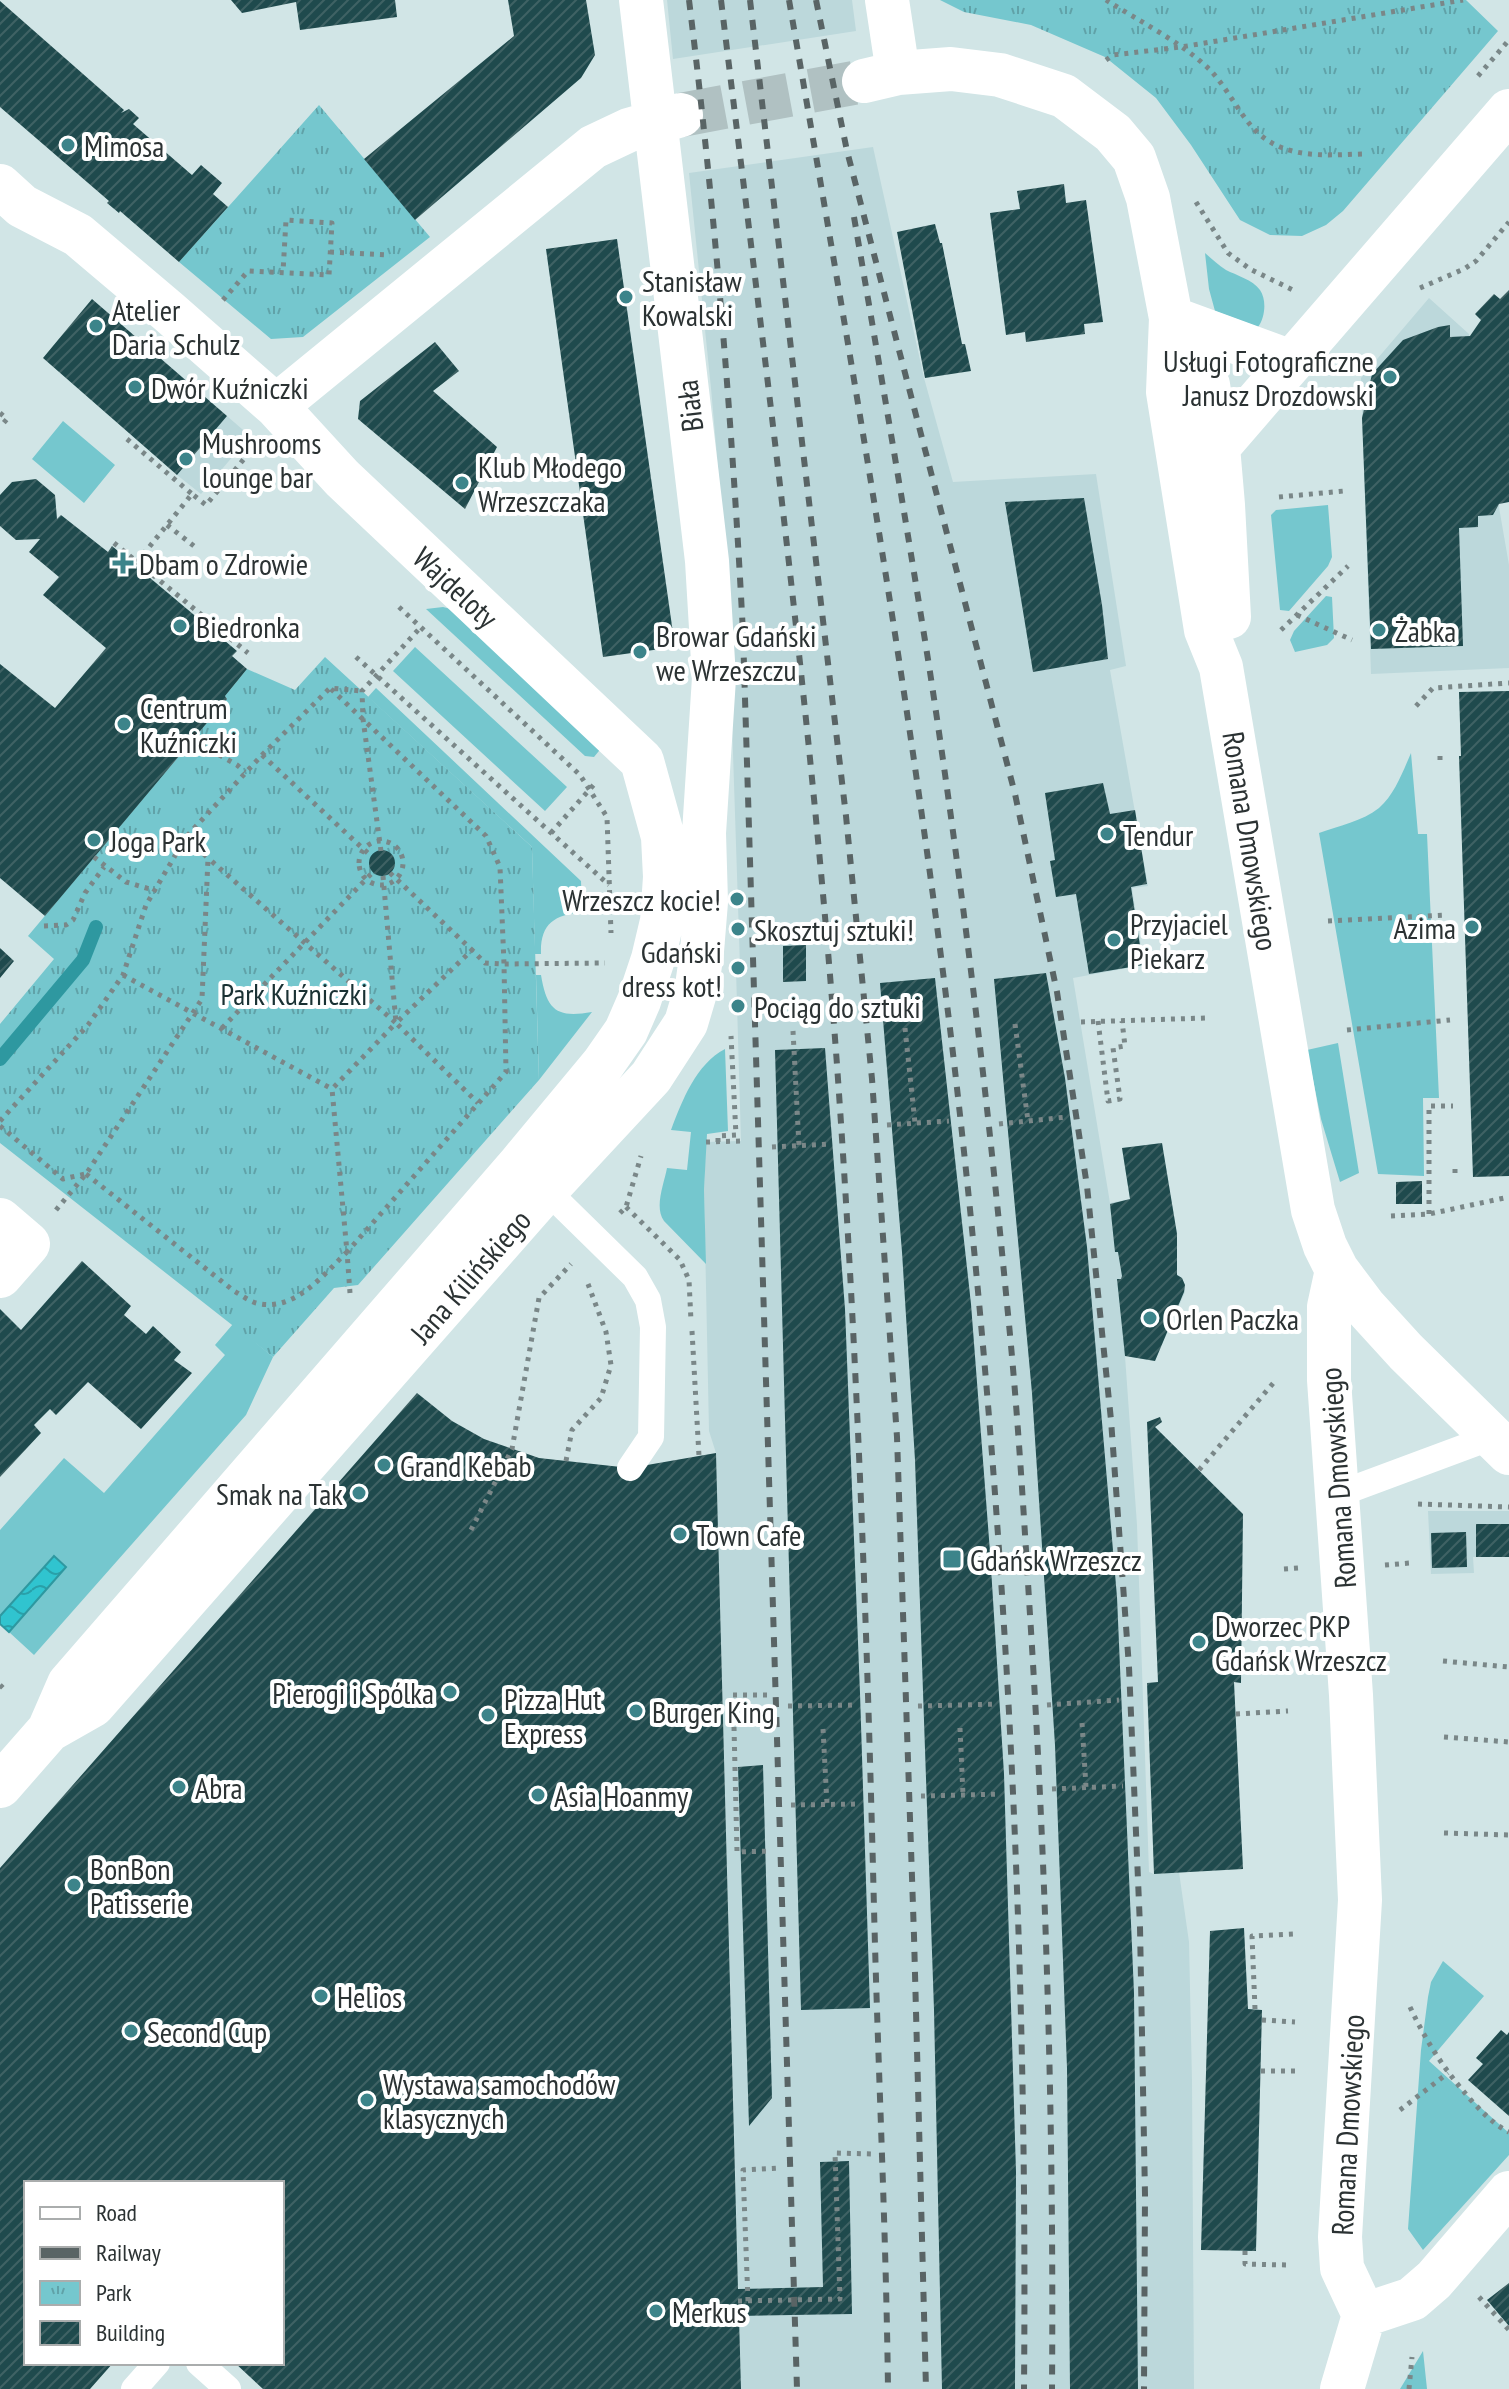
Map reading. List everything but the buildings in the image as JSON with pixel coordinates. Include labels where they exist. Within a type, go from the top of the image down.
[{"type":"street","name":"Biała","points":[[641,0],[668,118],[707,561],[714,678],[709,737]]},
{"type":"street","name":"Romana Dmowskiego","points":[[887,0],[881,77],[951,69],[1000,75],[1064,96],[1113,133],[1134,158],[1148,198],[1171,318],[1168,392],[1206,630],[1221,667],[1313,1210],[1337,1270],[1329,1307],[1329,1380],[1351,1695],[1360,1900],[1340,2237],[1342,2268],[1364,2315]]},
{"type":"street","points":[[1218,447],[1509,111]]},
{"type":"street","points":[[268,422],[593,147],[629,130],[668,118]]},
{"type":"street","name":"Wajdeloty","points":[[0,186],[22,206],[78,235],[169,312],[268,422],[342,478],[642,761]]},
{"type":"street","points":[[1171,318],[1291,362]]},
{"type":"street","name":"Romana Dmowskiego","points":[[1171,318],[1208,385],[1218,447],[1229,624],[1221,667]]},
{"type":"street","points":[[642,761],[659,763],[687,755],[700,748],[709,737]]},
{"type":"street","name":"Jana Kilińskiego","points":[[0,1786],[49,1730],[69,1684],[533,1177],[651,1077],[686,1023],[697,986],[706,902],[704,833],[709,737]]},
{"type":"street","name":"Jana Kilińskiego","points":[[533,1177],[626,1031],[653,959],[662,921],[665,877],[663,837],[642,761]]},
{"type":"street","points":[[0,1220],[28,1244],[0,1276]]},
{"type":"street","points":[[1337,1270],[1364,1306],[1406,1352],[1503,1441]]},
{"type":"street","points":[[1342,2389],[1364,2315],[1412,2299],[1434,2280],[1509,2193]]},
{"type":"lane","points":[[533,1177],[635,1277],[648,1300],[653,1327],[651,1437],[630,1468]]},
{"type":"lane","points":[[1336,1495],[1503,1441]]},
{"type":"lane","points":[[134,2389],[155,2365]]},
{"type":"lane","points":[[201,2365],[228,2389]]},
{"type":"path","points":[[1106,0],[1181,47],[1209,69],[1254,129],[1272,144],[1306,155],[1363,154]]},
{"type":"path","points":[[1106,60],[1113,55],[1181,47],[1463,0]]},
{"type":"path","points":[[1190,192],[1228,253],[1250,269],[1300,293]]},
{"type":"path","points":[[218,305],[248,271],[329,275],[332,223],[286,220],[283,272]]},
{"type":"path","points":[[1420,288],[1476,261],[1509,222]]},
{"type":"path","points":[[330,252],[401,256]]},
{"type":"path","points":[[0,413],[7,419],[0,427]]},
{"type":"path","points":[[127,439],[206,505],[268,422]]},
{"type":"path","points":[[1279,497],[1344,491]]},
{"type":"path","points":[[137,562],[192,494]]},
{"type":"path","points":[[167,525],[194,546]]},
{"type":"path","points":[[114,543],[248,653]]},
{"type":"path","points":[[1281,630],[1348,566]]},
{"type":"path","points":[[399,607],[580,775],[590,789],[607,817],[612,935]]},
{"type":"path","points":[[1297,615],[1352,640]]},
{"type":"path","points":[[381,851],[362,691],[420,628]]},
{"type":"path","points":[[356,657],[609,885]]},
{"type":"path","points":[[1416,706],[1433,688],[1509,683]]},
{"type":"path","points":[[208,858],[202,999],[86,1174],[63,1179],[0,1124],[88,1025],[123,975],[146,905],[186,837],[245,772],[330,688],[362,691]]},
{"type":"path","points":[[86,1174],[234,1291],[254,1303],[270,1305],[286,1302],[311,1287],[347,1252],[506,1072],[500,867],[486,836],[330,688]]},
{"type":"path","points":[[193,740],[245,772]]},
{"type":"path","points":[[262,755],[372,857]]},
{"type":"path","points":[[1440,756],[1440,765]]},
{"type":"path","points":[[186,837],[396,1023],[478,1103]]},
{"type":"path","points":[[380,840],[393,844],[402,854],[403,867],[397,879],[384,885],[365,878],[359,861],[364,849],[380,840]]},
{"type":"path","points":[[94,857],[126,882],[153,890]]},
{"type":"path","points":[[44,926],[66,925],[73,920],[85,893],[104,867]]},
{"type":"path","points":[[222,1028],[373,872]]},
{"type":"path","points":[[390,873],[485,963],[614,963]]},
{"type":"path","points":[[383,876],[396,1023]]},
{"type":"path","points":[[1328,921],[1446,915]]},
{"type":"path","points":[[350,1298],[332,1089],[472,950]]},
{"type":"path","points":[[123,975],[332,1089]]},
{"type":"path","points":[[1081,1022],[1205,1018]]},
{"type":"path","points":[[1347,1030],[1450,1020]]},
{"type":"path","points":[[1098,1021],[1108,1101],[1120,1099],[1113,1048],[1125,1046],[1122,1021]]},
{"type":"path","points":[[1015,1024],[1028,1121]]},
{"type":"path","points":[[905,1028],[915,1123]]},
{"type":"path","points":[[793,1031],[799,1146]]},
{"type":"path","points":[[718,1142],[718,1136],[736,1135],[731,1033]]},
{"type":"path","points":[[1429,1214],[1429,1106],[1453,1106]]},
{"type":"path","points":[[999,1124],[1067,1117]]},
{"type":"path","points":[[887,1125],[949,1121]]},
{"type":"path","points":[[706,1142],[741,1141]]},
{"type":"path","points":[[772,1147],[831,1144]]},
{"type":"path","points":[[1391,1216],[1429,1214],[1509,1197]]},
{"type":"path","points":[[471,1530],[512,1449],[539,1298],[578,1257]]},
{"type":"path","points":[[566,1461],[572,1430],[601,1398],[611,1365],[606,1332],[584,1272]]},
{"type":"path","points":[[1199,1470],[1275,1381]]},
{"type":"path","points":[[1411,1504],[1509,1507]]},
{"type":"path","points":[[1443,1661],[1509,1667]]},
{"type":"path","points":[[733,1695],[767,1695]]},
{"type":"path","points":[[1047,1705],[1119,1700]]},
{"type":"path","points":[[918,1706],[997,1704]]},
{"type":"path","points":[[788,1706],[857,1705]]},
{"type":"path","points":[[1236,1714],[1288,1711]]},
{"type":"path","points":[[1082,1723],[1086,1787]]},
{"type":"path","points":[[734,1727],[737,1852],[771,1851]]},
{"type":"path","points":[[960,1728],[963,1795]]},
{"type":"path","points":[[823,1729],[827,1804]]},
{"type":"path","points":[[1444,1737],[1509,1742]]},
{"type":"path","points":[[1052,1789],[1123,1786]]},
{"type":"path","points":[[921,1796],[1001,1794]]},
{"type":"path","points":[[791,1805],[860,1804]]},
{"type":"path","points":[[1444,1833],[1509,1835]]},
{"type":"path","points":[[1255,2009],[1252,1936],[1294,1934]]},
{"type":"path","points":[[1410,2007],[1428,2044],[1448,2073],[1497,2126],[1509,2132]]},
{"type":"path","points":[[1262,2020],[1295,2022]]},
{"type":"path","points":[[1261,2071],[1295,2071]]},
{"type":"path","points":[[1400,2110],[1448,2073]]},
{"type":"path","points":[[738,2301],[840,2299],[835,2153],[872,2154]]},
{"type":"path","points":[[748,2301],[743,2170],[780,2168]]},
{"type":"path","points":[[1245,2251],[1245,2264],[1288,2265]]},
{"type":"path","points":[[1470,2287],[1509,2330]]},
{"type":"path","points":[[1409,2389],[1412,2357]]},
{"type":"shaded area","points":[[667,0],[852,0],[856,31],[673,59]]},
{"type":"shaded area","points":[[873,147],[924,378],[953,482],[1096,474],[1126,666],[1110,670],[1148,886],[1132,888],[1144,965],[1073,978],[1110,1203],[1130,1199],[1122,1148],[1162,1143],[1177,1234],[1177,1274],[1185,1285],[1185,1292],[1155,1361],[1125,1356],[1137,1525],[1149,1872],[1179,1872],[1189,1942],[1194,2389],[741,2389],[716,1453],[709,1431],[704,1190],[706,1142],[741,1141],[736,970],[740,966],[727,570],[689,173]]},
{"type":"shaded area","points":[[1429,298],[1469,334],[1509,565],[1509,668],[1371,674],[1361,378]]},
{"type":"shaded area","points":[[227,416],[250,436],[201,494],[177,475]]},
{"type":"shaded area","points":[[1428,1511],[1509,1511],[1509,1557],[1473,1557],[1474,1573],[1431,1574]]},
{"type":"green space","points":[[940,0],[1466,0],[1498,31],[1343,211],[1326,225],[1302,236],[1270,235],[1240,220],[1156,98],[1105,57],[1031,25],[964,12]]},
{"type":"green space","points":[[319,105],[430,237],[303,337],[271,339],[179,262]]},
{"type":"green space","points":[[1205,253],[1260,290],[1264,309],[1258,327],[1215,311]]},
{"type":"green space","points":[[63,421],[115,465],[84,503],[32,459]]},
{"type":"green space","points":[[1328,505],[1332,557],[1328,566],[1289,611],[1280,610],[1271,515],[1276,510]]},
{"type":"green space","points":[[1326,596],[1332,597],[1334,638],[1327,645],[1295,652],[1290,640],[1294,631]]},
{"type":"green space","points":[[443,607],[459,611],[603,746],[594,757],[585,756],[426,609]]},
{"type":"green space","points":[[415,647],[567,787],[545,811],[393,671]]},
{"type":"green space","name":"Park Kuźniczki","points":[[325,657],[532,847],[539,1080],[358,1285],[334,1288],[273,1357],[0,1143],[0,1024],[54,959],[28,936],[227,699],[225,696],[247,669],[295,690]]},
{"type":"green space","points":[[376,688],[581,881],[582,912],[556,919],[546,928],[541,954],[535,954],[532,847],[368,697]]},
{"type":"green space","points":[[1411,753],[1418,834],[1427,834],[1439,1098],[1423,1098],[1424,1176],[1378,1174],[1319,833],[1358,820],[1379,808],[1394,789]]},
{"type":"green space","points":[[536,975],[541,975],[547,997],[556,1009],[570,1014],[592,1012],[539,1080]]},
{"type":"green space","points":[[1338,1043],[1359,1173],[1340,1182],[1321,1119],[1307,1050]]},
{"type":"green space","points":[[725,1049],[728,1131],[707,1134],[704,1190],[706,1264],[664,1221],[660,1202],[667,1168],[687,1170],[691,1132],[671,1130],[680,1107],[698,1074]]},
{"type":"green space","points":[[233,1324],[273,1357],[246,1415],[34,1655],[9,1632],[66,1567],[53,1556],[0,1616],[0,1530],[64,1458],[104,1493],[225,1355],[215,1345]]},
{"type":"green space","points":[[1443,1961],[1484,1996],[1429,2061],[1509,2133],[1509,2155],[1423,2250],[1408,2229],[1421,2050],[1431,1982]]},
{"type":"green space","points":[[1423,2351],[1427,2389],[1400,2389]]},
{"type":"water","points":[[54,1556],[66,1567],[9,1632],[0,1624],[0,1616]]},
{"type":"waterway","points":[[0,1059],[83,960],[96,927]]},
{"type":"tunnel","points":[[681,115],[864,81]]},
{"type":"railway","points":[[689,0],[722,316],[743,633],[797,2389]]},
{"type":"railway","points":[[721,0],[800,665],[837,1065],[856,1381],[888,2389]]},
{"type":"railway","points":[[750,0],[846,816],[872,1079],[897,1437],[926,2389]]},
{"type":"railway","points":[[789,0],[857,397],[919,796],[972,1227],[1000,1559],[1010,1725],[1022,2057],[1024,2389]]},
{"type":"railway","points":[[816,0],[847,151],[1015,794],[1057,992],[1087,1186],[1111,1420],[1129,1667],[1140,1927],[1145,2195],[1144,2389]]},
{"type":"railway","points":[[854,217],[921,615],[953,830],[1011,1341],[1029,1599],[1044,1895],[1052,2192],[1052,2389]]},
{"type":"place","name":"Mimosa","points":[[68,145]]},
{"type":"place","name":"Stanisław Kowalski","points":[[626,297]]},
{"type":"place","name":"Atelier Daria Schulz","points":[[96,326]]},
{"type":"place","name":"Usługi Fotograficzne Janusz Drozdowski","points":[[1390,377]]},
{"type":"place","name":"Dwór Kuźniczki","points":[[135,387]]},
{"type":"place","name":"Mushrooms lounge bar","points":[[186,459]]},
{"type":"place","name":"Klub Młodego Wrzeszczaka","points":[[462,483]]},
{"type":"place","name":"Dbam o Zdrowie","points":[[123,563]]},
{"type":"place","name":"Biedronka","points":[[180,626]]},
{"type":"place","name":"Żabka","points":[[1379,630]]},
{"type":"place","name":"Browar Gdański we Wrzeszczu","points":[[640,652]]},
{"type":"place","name":"Centrum Kuźniczki","points":[[124,724]]},
{"type":"place","name":"Tendur","points":[[1107,834]]},
{"type":"place","name":"Joga Park","points":[[94,840]]},
{"type":"place","name":"Wrzeszcz kocie!","points":[[737,899]]},
{"type":"place","name":"Azima","points":[[1472,927]]},
{"type":"place","name":"Skosztuj sztuki!","points":[[738,929]]},
{"type":"place","name":"Przyjaciel Piekarz","points":[[1114,940]]},
{"type":"place","name":"Gdański dress kot!","points":[[738,968]]},
{"type":"place","name":"Pociąg do sztuki","points":[[738,1006]]},
{"type":"place","name":"Orlen Paczka","points":[[1150,1318]]},
{"type":"place","name":"Grand Kebab","points":[[384,1465]]},
{"type":"place","name":"Smak na Tak","points":[[359,1493]]},
{"type":"place","name":"Town Cafe","points":[[680,1534]]},
{"type":"place","name":"Gdańsk Wrzeszcz","points":[[952,1559]]},
{"type":"place","name":"Dworzec PKP Gdańsk Wrzeszcz","points":[[1199,1642]]},
{"type":"place","name":"Pierogi i Spólka","points":[[450,1692]]},
{"type":"place","name":"Burger King","points":[[636,1711]]},
{"type":"place","name":"Pizza Hut Express","points":[[488,1715]]},
{"type":"place","name":"Abra","points":[[179,1787]]},
{"type":"place","name":"Asia Hoanmy","points":[[538,1795]]},
{"type":"place","name":"BonBon Patisserie","points":[[74,1885]]},
{"type":"place","name":"Helios","points":[[321,1996]]},
{"type":"place","name":"Second Cup","points":[[131,2031]]},
{"type":"place","name":"Wystawa samochodów klasycznych","points":[[367,2100]]},
{"type":"place","name":"Merkus","points":[[656,2311]]}]
